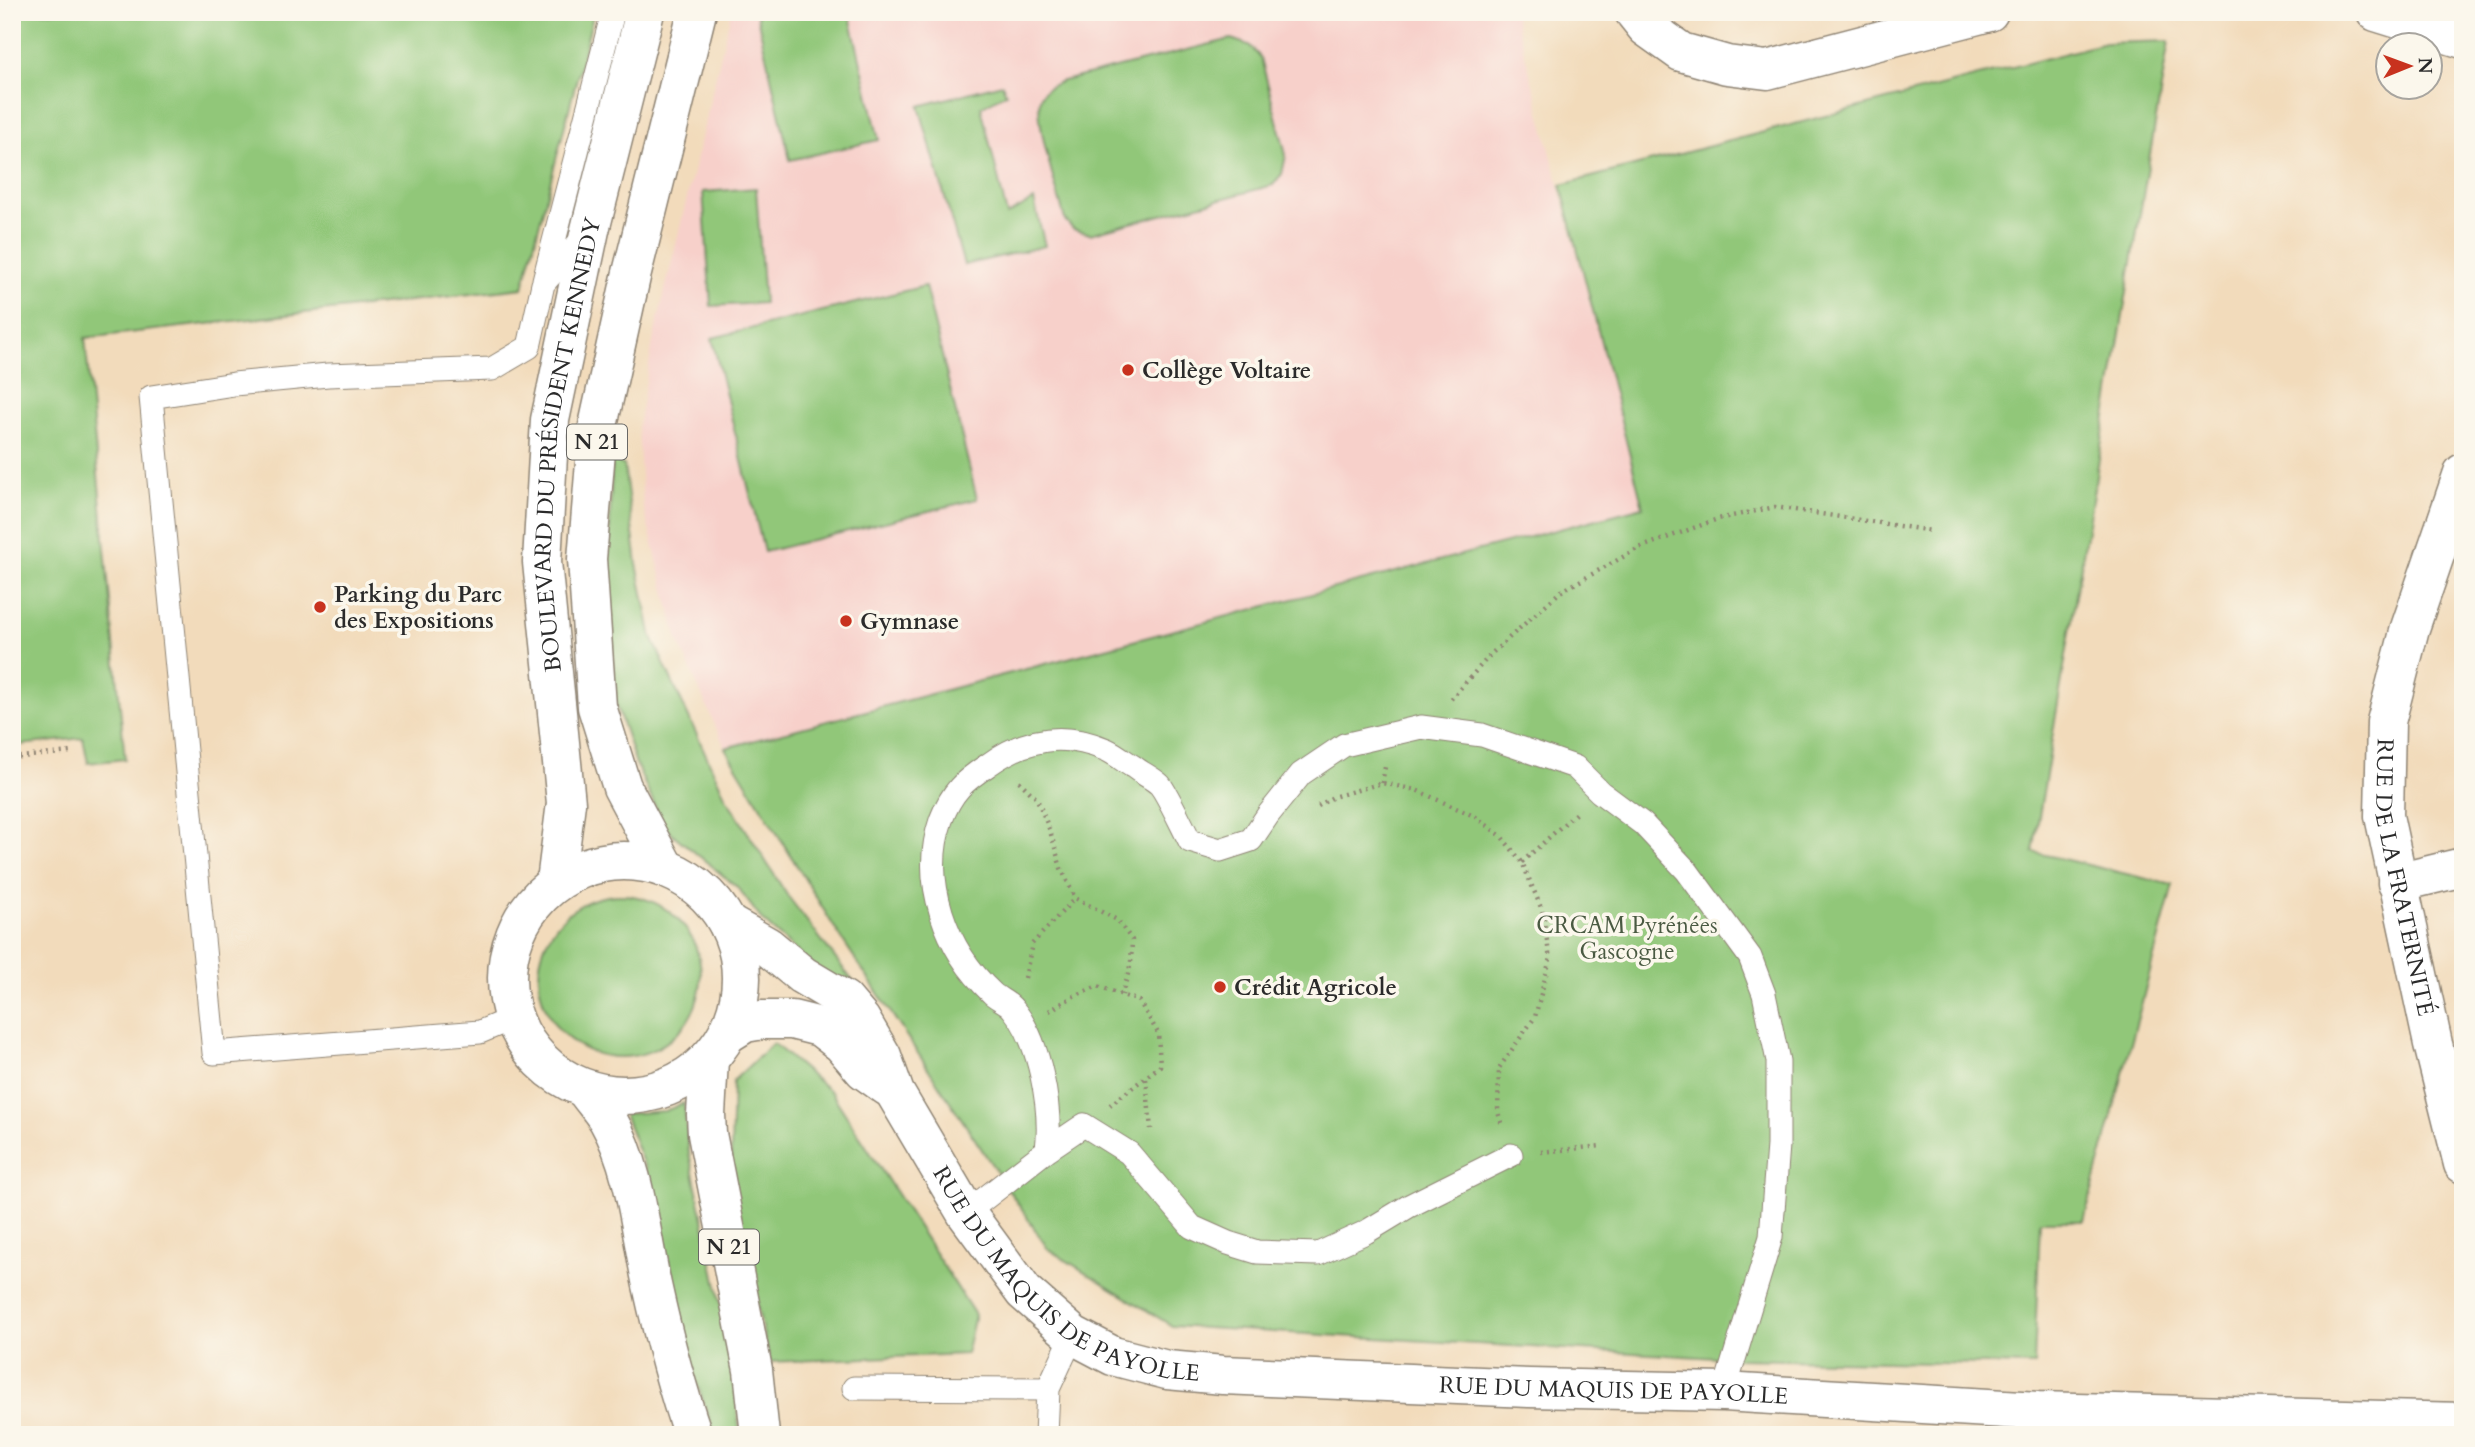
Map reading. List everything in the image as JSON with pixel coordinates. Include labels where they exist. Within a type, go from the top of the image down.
[{"type":"street","name":"BOULEVARD DU PRÉSIDENT KENNEDY","points":[[556,882],[566,803],[542,562],[550,419],[590,230],[645,12]]},
{"type":"street","name":"BOULEVARD DU PRÉSIDENT KENNEDY","points":[[665,868],[622,787],[597,707],[587,559],[598,426],[631,277],[697,12]]},
{"type":"street","points":[[1634,12],[1646,27],[1681,52],[1727,65],[1768,70],[1989,12]]},
{"type":"street","points":[[2376,12],[2463,39]]},
{"type":"street","name":"RUE DE LA FRATERNITÉ","points":[[2463,473],[2410,628],[2386,722],[2384,816],[2396,883],[2463,1164]]},
{"type":"street","points":[[628,860],[665,868],[698,887],[728,924],[738,953],[741,987],[719,1046],[688,1076],[664,1089],[629,1096],[585,1089],[560,1077],[532,1051],[513,1018],[506,980],[512,943],[529,908],[556,882],[590,865],[628,860]]},
{"type":"street","points":[[2396,883],[2463,867]]},
{"type":"street","name":"RUE DU MAQUIS DE PAYOLLE","points":[[728,924],[767,946],[802,975],[844,1000],[862,1020],[882,1056],[895,1093],[966,1213],[1024,1292],[1073,1335],[1113,1356],[1167,1370],[1223,1375],[1529,1388],[1724,1392],[2038,1411],[2463,1422]]},
{"type":"street","name":"RUE DU MAQUIS DE PAYOLLE","points":[[719,1046],[745,1023],[792,1020],[820,1027],[842,1044],[864,1070],[895,1093]]},
{"type":"street","name":"N 21","points":[[719,1046],[706,1115],[707,1134],[753,1370],[760,1435]]},
{"type":"street","points":[[585,1089],[608,1120],[625,1162],[637,1206],[652,1285],[693,1435]]},
{"type":"lane","points":[[513,1018],[480,1032],[214,1053],[151,397],[234,384],[328,375],[492,369],[530,347],[543,284],[613,12]]},
{"type":"lane","points":[[543,284],[590,230]]},
{"type":"lane","points":[[1048,1150],[1050,1130],[1047,1103],[1040,1068],[1029,1036],[1013,1008],[992,993],[964,960],[939,910],[933,867],[941,820],[960,784],[1011,749],[1040,740],[1070,740],[1108,750],[1160,785],[1190,841],[1220,850],[1251,840],[1301,774],[1344,746],[1421,727],[1482,735],[1575,767],[1600,792],[1643,824],[1687,871],[1750,957],[1764,994],[1778,1061],[1778,1145],[1771,1237],[1724,1392]]},
{"type":"lane","points":[[966,1213],[1084,1125],[1129,1153],[1192,1227],[1257,1252],[1318,1254],[1366,1232],[1409,1206],[1511,1155]]},
{"type":"lane","points":[[1046,1435],[1048,1389],[1073,1335]]},
{"type":"lane","points":[[854,1388],[1048,1389]]},
{"type":"path","points":[[1421,727],[1447,703],[1491,654],[1560,592],[1639,548],[1718,519],[1775,507],[1932,531]]},
{"type":"path","points":[[12,758],[70,752]]},
{"type":"path","points":[[996,759],[1037,799],[1061,869],[1075,898],[1117,920],[1132,940],[1131,963],[1122,995]]},
{"type":"path","points":[[1310,811],[1333,797],[1382,783],[1416,790],[1476,817],[1501,836],[1522,862],[1542,910],[1550,959],[1535,1017],[1499,1068],[1498,1112],[1511,1155],[1601,1146]]},
{"type":"path","points":[[1522,862],[1600,792]]},
{"type":"path","points":[[1024,983],[1032,944],[1075,898]]},
{"type":"path","points":[[1029,1036],[1040,1018],[1074,996],[1098,986],[1139,1000],[1158,1033],[1160,1066],[1084,1125]]},
{"type":"path","points":[[1142,1168],[1151,1139],[1146,1078]]},
{"type":"shaded area","name":"Collège Voltaire","points":[[731,12],[1514,12],[1643,507],[725,748],[678,641],[643,506],[638,427],[653,341]]},
{"type":"green space","points":[[12,12],[594,12],[523,288],[85,338],[125,759],[88,763],[83,738],[12,746]]},
{"type":"green space","points":[[756,12],[849,12],[879,140],[790,160]]},
{"type":"green space","points":[[1231,39],[1249,45],[1261,58],[1286,155],[1282,174],[1273,185],[1090,234],[1073,229],[1065,220],[1043,137],[1039,106],[1045,90],[1063,81]]},
{"type":"green space","name":"CRCAM Pyrénées Gascogne","points":[[2169,41],[2033,852],[2173,885],[2084,1221],[2040,1221],[2034,1365],[1734,1359],[1172,1326],[1048,1249],[836,930],[725,748],[1643,507],[1561,185],[2105,43]]},
{"type":"green space","points":[[1002,84],[1006,93],[981,107],[1007,215],[1034,200],[1045,246],[964,265],[919,106]]},
{"type":"green space","points":[[756,188],[764,303],[711,306],[703,192]]},
{"type":"green space","points":[[925,286],[977,499],[764,552],[712,338]]},
{"type":"green space","points":[[612,460],[624,465],[637,564],[652,638],[726,798],[787,895],[858,988],[819,972],[762,920],[737,887],[665,828],[637,767],[616,704],[608,586]]},
{"type":"green space","points":[[620,895],[651,901],[677,919],[695,945],[701,976],[695,1007],[677,1033],[651,1051],[620,1057],[589,1051],[563,1033],[545,1007],[539,976],[545,945],[563,919],[589,901]]},
{"type":"green space","points":[[773,1043],[831,1092],[975,1315],[966,1354],[770,1362],[730,1190],[733,1081]]},
{"type":"green space","points":[[684,1103],[689,1153],[732,1357],[740,1435],[715,1435],[689,1361],[655,1194],[624,1114],[665,1111]]},
{"type":"place","name":"Collège Voltaire","points":[[1128,370]]},
{"type":"place","name":"Parking du Parc des Expositions","points":[[320,607]]},
{"type":"place","name":"Gymnase","points":[[846,621]]},
{"type":"place","name":"Crédit Agricole","points":[[1220,987]]}]
